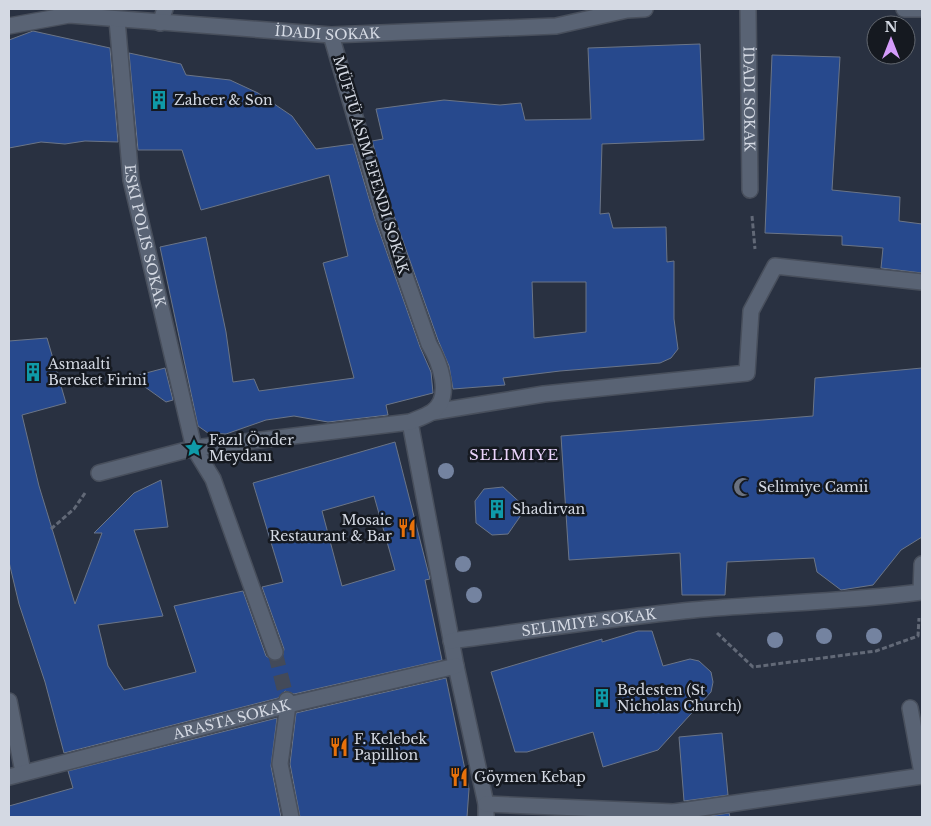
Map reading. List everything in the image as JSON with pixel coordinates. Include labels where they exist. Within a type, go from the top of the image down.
[{"type":"street","name":"İDADI SOKAK","points":[[9,26],[68,12],[117,20],[162,16],[331,36],[556,26],[627,9],[645,9]]},
{"type":"street","name":"İDADI SOKAK","points":[[748,9],[750,190]]},
{"type":"street","points":[[904,9],[922,9]]},
{"type":"street","name":"ESKI POLIS SOKAK","points":[[117,20],[130,180],[194,448],[213,479],[274,652]]},
{"type":"street","points":[[331,36],[384,216],[429,344],[440,363],[441,398],[433,412]]},
{"type":"street","points":[[99,473],[194,448],[410,422],[433,412],[544,394],[746,373],[751,311],[775,266],[922,282]]},
{"type":"street","points":[[410,422],[451,642],[486,810],[675,814],[922,774],[910,708]]},
{"type":"street","points":[[921,592],[922,564]]},
{"type":"street","name":"SELIMIYE SOKAK","points":[[451,642],[579,623],[694,610],[870,599],[921,592]]},
{"type":"street","name":"ARASTA SOKAK","points":[[16,775],[288,703],[456,666]]},
{"type":"street","points":[[9,702],[16,775]]},
{"type":"street","points":[[288,703],[280,764],[291,817]]},
{"type":"path","points":[[51,529],[74,509],[99,473]]},
{"type":"path","points":[[694,610],[753,668],[876,651],[918,636],[921,592]]},
{"type":"building","points":[[33,31],[110,48],[118,142],[85,141],[65,144],[41,142],[9,148],[9,40]]},
{"type":"building","points":[[700,44],[704,140],[602,144],[600,214],[609,213],[613,228],[666,227],[667,262],[674,261],[674,319],[678,349],[671,358],[660,363],[560,371],[503,378],[505,385],[453,389],[449,366],[393,213],[372,141],[383,139],[376,109],[444,100],[500,105],[521,103],[525,120],[591,119],[588,48]],"holes":[[[532,282],[586,282],[586,332],[534,338]]]},
{"type":"building","points":[[129,53],[181,64],[186,75],[230,80],[258,93],[292,116],[316,149],[353,144],[375,219],[420,347],[431,372],[433,393],[386,405],[388,415],[328,422],[294,416],[266,420],[226,434],[208,433],[198,426],[160,247],[206,237],[226,332],[233,382],[254,379],[259,391],[354,378],[323,263],[348,256],[329,175],[201,210],[182,150],[138,150]]},
{"type":"building","points":[[772,55],[840,57],[832,190],[900,197],[899,221],[922,224],[922,273],[881,268],[883,248],[842,245],[842,236],[765,233]]},
{"type":"building","points":[[47,338],[66,403],[22,415],[39,486],[75,604],[102,533],[94,533],[134,493],[161,480],[168,527],[134,530],[163,616],[98,625],[108,666],[124,690],[196,672],[174,606],[243,591],[266,656],[274,661],[282,658],[284,649],[262,587],[283,582],[253,483],[395,442],[430,579],[425,580],[442,660],[294,694],[285,691],[278,698],[64,753],[45,682],[19,604],[9,562],[9,341]],"holes":[[[374,496],[395,570],[342,586],[322,511]]]},
{"type":"building","points":[[165,368],[173,400],[166,402],[131,377]]},
{"type":"building","name":"Selimiye Camii","points":[[922,368],[922,537],[901,550],[873,585],[841,590],[817,572],[814,558],[727,562],[725,595],[682,595],[680,553],[569,560],[561,436],[813,416],[815,378]]},
{"type":"building","name":"Shadirvan","points":[[503,487],[526,508],[508,534],[492,535],[476,523],[475,501],[484,489]]},
{"type":"building","name":"Bedesten (St Nicholas Church)","points":[[638,631],[652,631],[663,666],[690,659],[699,661],[711,672],[713,682],[711,692],[658,750],[603,767],[593,732],[527,752],[515,752],[491,672],[602,639],[602,642]]},
{"type":"building","points":[[446,678],[469,789],[467,817],[300,817],[290,764],[296,713]]},
{"type":"building","points":[[277,718],[271,766],[281,817],[9,817],[9,806],[73,788],[68,771]]},
{"type":"building","points":[[722,733],[728,795],[684,801],[679,737]]},
{"type":"building","points":[[729,813],[730,817],[703,817]]},
{"type":"tunnel","points":[[275,652],[287,700]]},
{"type":"place","name":"Zaheer & Son","points":[[159,100]]},
{"type":"place","name":"Asmaalti Bereket Firini","points":[[33,372]]},
{"type":"place","name":"Fazıl Önder Meydanı","points":[[194,448]]},
{"type":"place","name":"Selimiye Camii","points":[[743,487]]},
{"type":"place","name":"Shadirvan","points":[[497,509]]},
{"type":"place","name":"Mosaic Restaurant & Bar","points":[[407,528]]},
{"type":"place","name":"Bedesten (St Nicholas Church)","points":[[602,698]]},
{"type":"place","name":"F. Kelebek Papillion","points":[[339,747]]},
{"type":"place","name":"Göymen Kebap","points":[[459,777]]},
{"type":"district","name":"SELIMIYE","points":[[514,454]]}]
